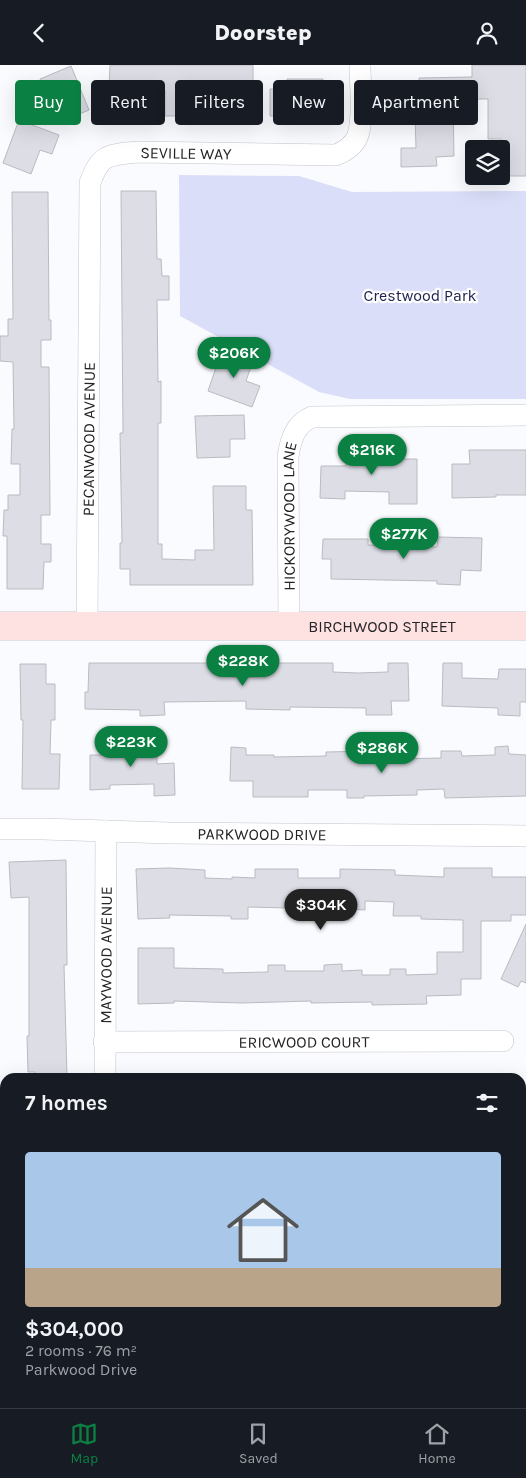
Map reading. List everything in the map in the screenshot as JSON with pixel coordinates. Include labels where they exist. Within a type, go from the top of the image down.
[{"type":"street","name":"SEVILLE WAY","points":[[90,251],[90,183],[95,168],[100,161],[115,154],[137,152],[336,155],[345,151],[358,137],[360,65]]},
{"type":"street","name":"PECANWOOD AVENUE","points":[[87,627],[90,251]]},
{"type":"street","name":"HICKORYWOOD LANE","points":[[289,626],[288,456],[292,435],[304,421],[312,417],[526,415]]},
{"type":"street","name":"BIRCHWOOD STREET","points":[[0,626],[526,626]]},
{"type":"street","name":"PARKWOOD DRIVE","points":[[0,829],[169,833],[526,836]]},
{"type":"street","name":"MAYWOOD AVENUE","points":[[105,1073],[106,831]]},
{"type":"street","name":"ERICWOOD COURT","points":[[104,1042],[503,1041]]},
{"type":"green space","name":"Crestwood Park","points":[[179,175],[299,176],[352,192],[526,191],[526,399],[350,399],[319,392],[180,316]]},
{"type":"building","points":[[110,65],[253,65],[253,80],[175,80],[175,116],[165,116],[165,80],[109,80]]},
{"type":"building","points":[[472,65],[526,65],[526,176],[510,176],[510,140],[488,139],[488,99],[478,99],[478,80],[419,80],[419,78],[472,77]]},
{"type":"building","points":[[71,66],[77,80],[40,80]]},
{"type":"building","points":[[287,79],[323,79],[323,80]]},
{"type":"building","points":[[270,89],[273,89],[273,116],[270,116]]},
{"type":"building","points":[[81,90],[89,110],[81,113]]},
{"type":"building","points":[[17,125],[32,125],[59,135],[52,154],[40,150],[31,174],[3,163]]},
{"type":"building","points":[[415,125],[453,125],[454,156],[436,157],[437,166],[401,167],[401,148],[416,148]]},
{"type":"building","points":[[121,191],[156,191],[157,259],[161,259],[162,276],[169,276],[169,300],[157,300],[158,382],[161,381],[161,423],[158,423],[158,544],[162,544],[162,559],[195,560],[195,550],[214,550],[213,486],[246,486],[246,510],[252,510],[253,585],[130,585],[130,569],[120,569],[120,543],[122,543],[120,433],[123,433]]},
{"type":"building","points":[[12,192],[48,192],[49,320],[51,320],[51,340],[41,340],[41,367],[49,367],[50,515],[41,515],[41,544],[51,544],[51,562],[44,562],[43,589],[7,589],[7,536],[3,536],[4,510],[8,510],[8,495],[20,495],[20,464],[11,464],[12,429],[14,429],[13,362],[0,361],[0,336],[8,336],[8,319],[13,319]]},
{"type":"building","points":[[222,350],[253,361],[246,381],[260,386],[252,407],[208,391]]},
{"type":"building","points":[[244,415],[245,439],[230,439],[230,457],[197,458],[195,416]]},
{"type":"building","points":[[346,450],[393,450],[393,459],[417,459],[417,504],[389,504],[389,492],[345,491],[345,499],[320,498],[321,466],[346,466]]},
{"type":"building","points":[[469,450],[526,450],[526,495],[452,498],[452,464],[470,464]]},
{"type":"building","points":[[438,537],[482,538],[481,571],[461,570],[460,585],[437,584],[437,581],[331,579],[331,559],[322,559],[323,539],[368,539],[368,545],[437,547]]},
{"type":"building","points":[[89,663],[207,663],[207,668],[231,668],[231,677],[265,678],[266,663],[333,663],[333,672],[358,673],[388,672],[388,663],[408,663],[409,701],[391,701],[392,715],[366,715],[366,708],[290,707],[290,710],[246,709],[246,701],[164,702],[165,715],[140,716],[140,710],[85,709],[85,692],[88,692]]},
{"type":"building","points":[[443,663],[462,663],[462,678],[498,679],[499,669],[526,669],[526,702],[520,702],[520,716],[498,715],[498,708],[442,706]]},
{"type":"building","points":[[20,664],[46,664],[46,684],[55,684],[55,720],[51,720],[50,754],[60,754],[59,789],[22,789],[23,720],[21,720]]},
{"type":"building","points":[[105,741],[130,741],[130,746],[157,746],[157,764],[174,763],[175,795],[154,796],[154,784],[110,785],[110,789],[90,790],[90,755],[105,755]]},
{"type":"building","points":[[372,743],[392,743],[393,759],[441,758],[441,751],[461,751],[462,756],[495,755],[495,747],[508,746],[509,754],[526,755],[526,796],[445,798],[444,789],[417,790],[417,795],[364,796],[364,798],[347,798],[347,790],[308,790],[308,797],[253,797],[253,781],[230,781],[231,747],[246,748],[246,755],[274,755],[274,757],[326,756],[326,752],[372,751]]},
{"type":"building","points":[[66,860],[67,965],[64,965],[67,1073],[28,1072],[29,897],[11,898],[9,862]]},
{"type":"building","points":[[444,868],[492,868],[492,877],[526,877],[526,915],[511,915],[511,921],[481,921],[481,979],[461,979],[461,995],[426,996],[427,1004],[372,1005],[372,1002],[242,1003],[174,1001],[174,1003],[138,1004],[138,948],[174,948],[174,968],[223,969],[223,973],[268,972],[268,965],[285,965],[285,971],[324,971],[324,965],[342,964],[342,971],[362,970],[362,975],[390,975],[390,969],[406,969],[406,975],[437,974],[437,952],[463,952],[463,920],[421,919],[421,916],[393,916],[394,902],[365,901],[365,910],[349,909],[349,920],[326,920],[326,909],[248,907],[248,919],[231,919],[231,916],[169,915],[170,918],[138,919],[136,869],[205,870],[205,878],[232,879],[232,877],[255,878],[255,869],[298,869],[298,878],[340,878],[340,869],[395,870],[395,875],[444,877]]},
{"type":"building","points":[[526,924],[526,983],[521,981],[518,987],[501,979]]}]
